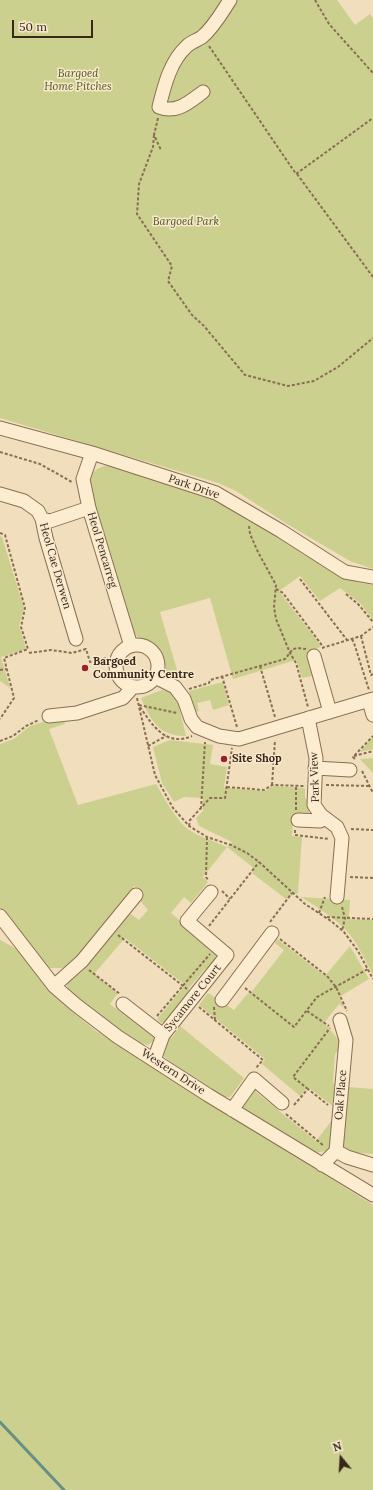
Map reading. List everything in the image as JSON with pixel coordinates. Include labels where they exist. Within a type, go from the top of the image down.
[{"type":"street","points":[[203,92],[181,107],[168,110],[159,107],[164,88],[174,63],[187,46],[203,36],[212,27],[230,0]]},
{"type":"street","name":"Park Drive","points":[[0,428],[92,453],[216,493],[281,531],[345,572],[373,577]]},
{"type":"street","name":"Heol Pencarreg","points":[[92,453],[83,479],[84,486],[89,508],[131,646]]},
{"type":"street","name":"Heol Cae Derwen","points":[[0,494],[24,501],[38,511],[42,519],[46,538],[76,639]]},
{"type":"street","points":[[42,519],[50,521],[89,508]]},
{"type":"street","points":[[138,645],[145,647],[156,656],[158,671],[155,677],[146,685],[133,687],[127,685],[121,680],[116,663],[120,654],[125,649],[138,645]]},
{"type":"street","points":[[316,651],[330,712]]},
{"type":"street","points":[[155,677],[175,687],[184,699],[196,727],[219,736],[237,738],[371,700],[373,715]]},
{"type":"street","points":[[49,716],[77,713],[123,698],[133,687]]},
{"type":"street","name":"Park View","points":[[308,718],[316,758],[314,805],[321,815],[338,828]]},
{"type":"street","points":[[315,768],[352,768]]},
{"type":"street","points":[[298,820],[320,821],[325,818]]},
{"type":"street","points":[[337,897],[342,838],[338,828]]},
{"type":"street","name":"Sycamore Court","points":[[154,1060],[163,1035],[227,955],[187,921],[214,888]]},
{"type":"street","points":[[54,986],[80,963],[136,895]]},
{"type":"street","name":"Western Drive","points":[[0,916],[54,986],[118,1037],[232,1110],[373,1195]]},
{"type":"street","points":[[222,1000],[272,933]]},
{"type":"street","points":[[227,955],[245,969]]},
{"type":"street","points":[[123,1004],[163,1035]]},
{"type":"street","name":"Oak Place","points":[[336,1151],[346,1040],[340,1020]]},
{"type":"street","points":[[232,1110],[254,1079],[284,1108]]},
{"type":"street","points":[[322,1165],[336,1151],[347,1157],[373,1165]]},
{"type":"path","points":[[315,0],[329,24],[373,74]]},
{"type":"path","points":[[203,36],[296,174],[373,278]]},
{"type":"path","points":[[159,107],[153,147],[139,184],[138,214],[172,266],[168,281],[192,315],[204,326],[245,375],[288,386],[314,381],[338,367],[373,338]]},
{"type":"path","points":[[296,174],[373,118]]},
{"type":"path","points":[[154,136],[161,150]]},
{"type":"path","points":[[0,452],[40,464],[75,484],[84,486]]},
{"type":"path","points":[[249,512],[248,520],[250,534],[258,552],[272,574],[276,589],[274,607],[276,619],[290,653],[296,663],[308,709],[308,718]]},
{"type":"path","points":[[0,533],[5,535],[25,608],[21,626],[28,649],[4,658],[14,698],[0,720]]},
{"type":"path","points":[[300,579],[347,640]]},
{"type":"path","points":[[276,589],[283,593],[316,651]]},
{"type":"path","points":[[346,594],[358,604],[373,622]]},
{"type":"path","points":[[179,692],[208,683],[210,680],[222,676],[285,659],[293,649],[298,648],[316,651],[361,636],[373,627]]},
{"type":"path","points":[[361,636],[372,675],[373,674]]},
{"type":"path","points":[[352,639],[371,700]]},
{"type":"path","points":[[29,654],[51,650],[72,653],[86,649],[90,662],[106,658],[116,663]]},
{"type":"path","points":[[0,670],[7,669]]},
{"type":"path","points":[[189,826],[190,820],[210,798],[225,798],[237,738],[222,676]]},
{"type":"path","points":[[123,698],[137,698],[155,775],[173,808],[189,826],[207,836],[247,853],[266,868],[292,893],[326,917],[342,931],[358,951],[373,979]]},
{"type":"path","points":[[139,705],[190,716]]},
{"type":"path","points":[[139,705],[151,724],[166,736],[172,738],[187,738],[206,730],[201,808]]},
{"type":"path","points":[[0,741],[13,736],[26,726],[49,716]]},
{"type":"path","points":[[148,746],[166,736]]},
{"type":"path","points":[[352,768],[353,756],[373,736]]},
{"type":"path","points":[[373,751],[346,759],[352,768],[371,786],[373,793]]},
{"type":"path","points":[[227,787],[264,790],[272,785],[308,786],[315,784],[371,786]]},
{"type":"path","points":[[338,828],[373,830]]},
{"type":"path","points":[[207,836],[206,877],[214,888],[230,899]]},
{"type":"path","points":[[202,934],[258,862]]},
{"type":"path","points":[[339,877],[373,878]]},
{"type":"path","points":[[292,893],[265,928],[327,976],[336,987],[348,1013],[340,1020]]},
{"type":"path","points":[[337,897],[345,918],[342,931]]},
{"type":"path","points":[[326,917],[373,919]]},
{"type":"path","points":[[109,928],[191,992],[191,1000],[263,1060],[255,1071],[254,1079]]},
{"type":"path","points":[[150,1024],[217,946]]},
{"type":"path","points":[[80,963],[124,997],[123,1004]]},
{"type":"path","points":[[236,981],[294,1027],[317,997],[368,969]]},
{"type":"path","points":[[307,1011],[331,1027],[293,1077],[332,1109],[340,1110]]},
{"type":"path","points":[[308,1089],[284,1108],[328,1149],[336,1151]]},
{"type":"green space","name":"Bargoed Park","points":[[0,0],[337,0],[355,25],[370,14],[373,18],[373,569],[350,561],[287,524],[236,491],[218,483],[0,418]]},
{"type":"green space","points":[[108,465],[202,492],[227,504],[306,556],[343,576],[360,583],[373,585],[373,620],[360,603],[340,588],[320,601],[300,576],[279,591],[321,646],[313,652],[312,656],[307,657],[312,676],[302,678],[296,660],[233,679],[210,598],[160,612],[177,670],[174,675],[170,677],[166,674],[164,655],[139,638],[132,631],[88,482],[95,470]]},
{"type":"green space","points":[[0,536],[2,537],[24,608],[19,626],[26,648],[1,657],[10,688],[0,681]]},
{"type":"green space","points":[[223,682],[229,705],[213,710],[210,700],[197,703],[199,711],[195,712],[189,691]]},
{"type":"green space","points":[[162,690],[171,692],[177,699],[186,736],[169,734],[157,726],[148,713],[141,698]]},
{"type":"green space","points":[[62,716],[65,724],[49,729],[78,805],[156,784],[172,811],[184,826],[199,835],[227,847],[203,877],[208,882],[191,903],[184,897],[171,913],[216,951],[216,963],[211,968],[205,969],[189,988],[189,996],[167,1021],[161,1023],[157,1019],[185,985],[125,938],[94,974],[118,993],[110,1004],[146,1031],[152,1031],[157,1035],[155,1040],[148,1045],[140,1043],[92,1012],[70,994],[66,983],[128,912],[139,920],[148,910],[138,898],[141,890],[134,886],[79,955],[64,968],[48,968],[17,933],[0,908],[0,744],[14,739],[30,726]]},
{"type":"green space","points":[[372,738],[373,749],[360,752]]},
{"type":"green space","points":[[170,740],[213,745],[210,764],[227,767],[224,788],[265,791],[273,786],[305,788],[305,798],[309,801],[310,811],[306,814],[294,814],[292,836],[302,837],[298,893],[286,899],[252,873],[255,869],[227,847],[232,842],[199,826],[196,818],[203,811],[203,798],[184,797],[174,802],[162,783],[153,747]]},
{"type":"green space","points":[[373,758],[373,773],[360,759]]},
{"type":"green space","points":[[301,897],[350,900],[349,919],[373,920],[373,975],[358,946],[346,930],[330,916]]},
{"type":"green space","points":[[277,939],[325,976],[350,946],[369,979],[339,997],[345,1008],[339,1004],[324,1023],[340,1041],[341,1048],[335,1054],[333,1082],[335,1086],[334,1107],[308,1087],[300,1096],[262,1064],[265,1059],[199,1005],[208,993],[234,1010],[248,993],[250,994],[284,950],[275,943]]},
{"type":"green space","points":[[0,940],[15,948],[75,1014],[96,1031],[373,1205],[373,1490],[0,1490]]},
{"type":"green space","points":[[180,1026],[244,1078],[230,1097],[225,1097],[162,1055],[167,1037],[172,1038]]},
{"type":"green space","points":[[348,1087],[373,1089],[373,1154],[344,1152],[340,1146]]},
{"type":"green space","points":[[256,1088],[256,1092],[316,1141],[333,1119],[332,1144],[327,1151],[314,1153],[245,1109],[242,1105]]},
{"type":"waterway","points":[[0,1422],[64,1490]]},
{"type":"place","name":"Bargoed Community Centre","points":[[85,668]]},
{"type":"place","name":"Site Shop","points":[[224,759]]},
{"type":"park label","name":"Bargoed Home Pitches","points":[[78,80]]}]
